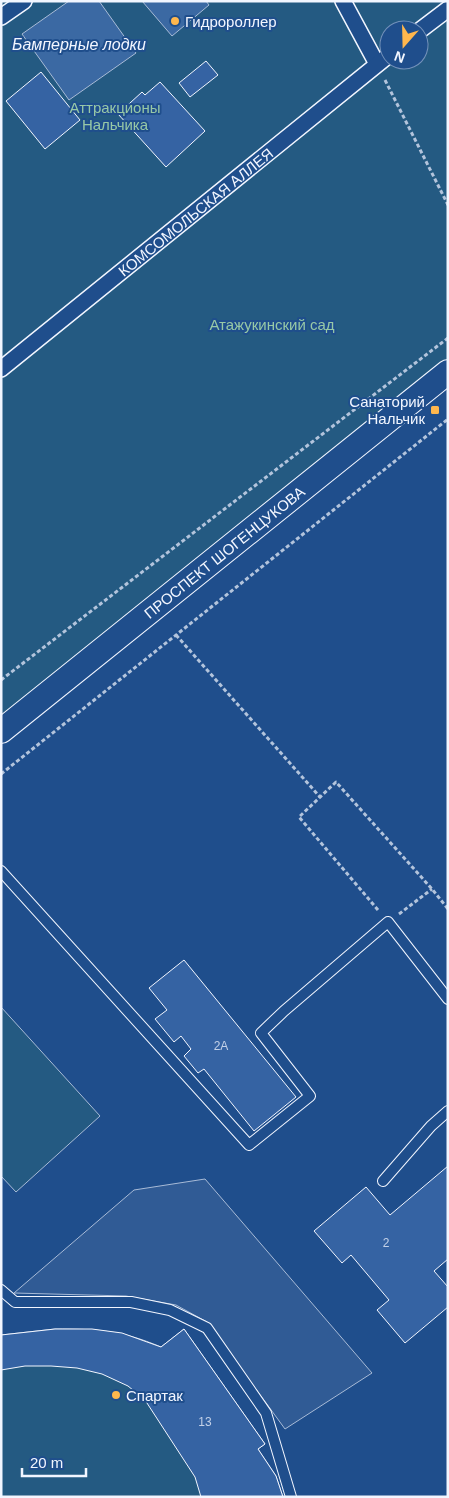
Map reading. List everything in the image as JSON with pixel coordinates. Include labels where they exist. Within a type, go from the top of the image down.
[{"type":"street","points":[[1,17],[24,1]]},
{"type":"street","points":[[343,1],[379,54]]},
{"type":"street","points":[[429,23],[448,9]]},
{"type":"street","name":"КОМСОМОЛЬСКАЯ АЛЛЕЯ","points":[[1,369],[379,63]]},
{"type":"street","name":"ПРОСПЕКТ ШОГЕНЦУКОВА","points":[[1,731],[448,372]]},
{"type":"lane","points":[[1,870],[249,1145],[310,1096],[261,1033],[284,1010],[388,922],[448,998]]},
{"type":"lane","points":[[382,1181],[431,1126],[448,1111]]},
{"type":"lane","points":[[1,1290],[15,1302],[131,1302],[170,1310],[207,1328],[266,1413],[291,1497]]},
{"type":"path","points":[[387,70],[448,205]]},
{"type":"path","points":[[1,680],[448,338]]},
{"type":"path","points":[[1,774],[448,419]]},
{"type":"path","points":[[176,635],[320,797]]},
{"type":"path","points":[[432,889],[388,922],[299,817],[336,782],[432,889],[448,909]]},
{"type":"green space","points":[[1,1],[448,1],[448,372],[1,731]]},
{"type":"green space","points":[[1,1007],[100,1116],[16,1192],[1,1176]]},
{"type":"green space","name":"Спартак","points":[[55,1329],[84,1329],[121,1334],[161,1347],[184,1329],[265,1444],[258,1449],[276,1476],[283,1497],[1,1497],[1,1335]]},
{"type":"shaded area","points":[[205,1179],[372,1373],[285,1429],[207,1322],[176,1305],[126,1296],[14,1293],[134,1190]]},
{"type":"water","name":"Бамперные лодки","points":[[69,1],[99,1],[136,53],[69,100],[22,34]]},
{"type":"water","name":"Гидророллер","points":[[142,1],[206,1],[209,5],[172,36]]},
{"type":"building","points":[[206,61],[218,75],[190,97],[179,83]]},
{"type":"building","points":[[41,72],[80,120],[45,149],[6,101]]},
{"type":"building","points":[[160,82],[205,131],[166,167],[118,114],[142,92],[145,95]]},
{"type":"building","points":[[184,960],[296,1097],[254,1131],[204,1069],[198,1073],[184,1056],[191,1049],[181,1036],[174,1042],[155,1019],[167,1010],[149,988]]},
{"type":"building","points":[[448,1166],[448,1259],[434,1271],[448,1287],[448,1307],[405,1343],[377,1310],[389,1300],[351,1255],[342,1263],[314,1231],[366,1187],[390,1215]]},
{"type":"building","points":[[55,1329],[92,1329],[122,1333],[161,1347],[184,1329],[265,1444],[258,1449],[276,1476],[283,1497],[201,1497],[195,1477],[145,1400],[128,1386],[102,1374],[77,1368],[51,1366],[25,1366],[1,1370],[1,1335]]},
{"type":"place","name":"Гидророллер","points":[[175,21]]},
{"type":"place","name":"Санаторий Нальчик","points":[[435,410]]},
{"type":"place","name":"Спартак","points":[[116,1395]]},
{"type":"park label","name":"Аттракционы Нальчика","points":[[115,116]]},
{"type":"park label","name":"Атажукинский сад","points":[[272,324]]}]
